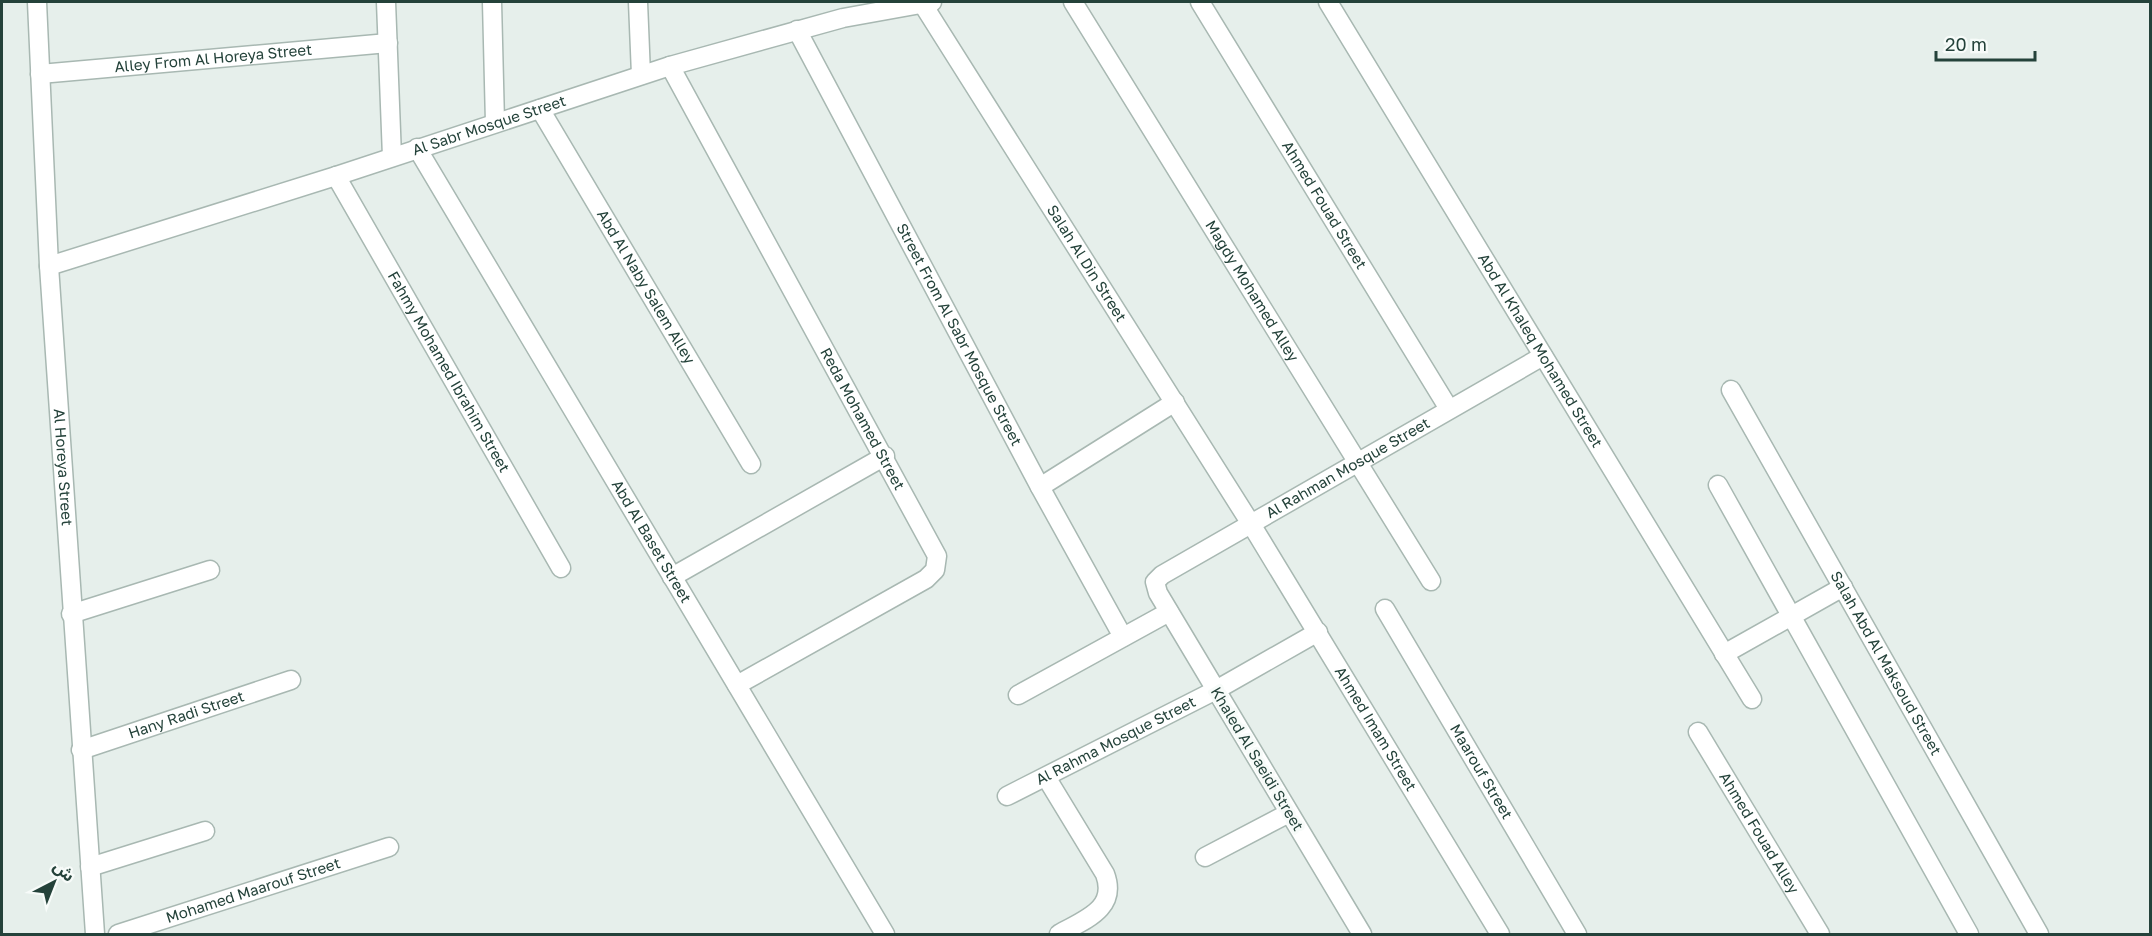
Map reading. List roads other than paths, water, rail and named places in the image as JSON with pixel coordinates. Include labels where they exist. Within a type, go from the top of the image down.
[{"type":"street","name":"Al Horeya Street","points":[[37,2],[49,266],[71,614],[95,934]]},
{"type":"street","points":[[386,2],[392,157]]},
{"type":"street","points":[[492,2],[495,123]]},
{"type":"street","points":[[638,2],[640,75]]},
{"type":"street","name":"Al Sabr Mosque Street","points":[[49,266],[336,176],[640,75],[797,30],[842,10],[927,2]]},
{"type":"street","name":"Salah Al Din Street","points":[[927,2],[1251,524]]},
{"type":"street","name":"Magdy Mohamed Alley","points":[[1073,2],[1431,581]]},
{"type":"street","name":"Ahmed Fouad Street","points":[[1200,2],[1449,410]]},
{"type":"street","name":"Abd Al Khaleq Mohamed Street","points":[[1328,2],[1752,699]]},
{"type":"street","name":"Street From Al Sabr Mosque Street","points":[[797,30],[1040,487],[1123,637]]},
{"type":"street","name":"Alley From Al Horeya Street","points":[[40,74],[388,43]]},
{"type":"street","name":"Reda Mohamed Street","points":[[670,66],[938,555],[935,570],[926,579],[737,685]]},
{"type":"street","name":"Abd Al Naby Salem Alley","points":[[540,109],[752,464]]},
{"type":"street","name":"Abd Al Baset Street","points":[[417,148],[885,934]]},
{"type":"street","name":"Fahmy Mohamed Ibrahim Street","points":[[336,176],[561,568]]},
{"type":"street","name":"Al Rahman Mosque Street","points":[[1155,582],[1159,577],[1543,356]]},
{"type":"street","name":"Salah Abd Al Maksoud Street","points":[[1731,390],[2039,934]]},
{"type":"street","points":[[1040,487],[1175,402]]},
{"type":"street","points":[[672,577],[885,456]]},
{"type":"street","points":[[1718,485],[1969,934]]},
{"type":"street","name":"Ahmed Imam Street","points":[[1251,524],[1500,934]]},
{"type":"street","points":[[71,614],[210,570]]},
{"type":"street","name":"Khaled Al Saeidi Street","points":[[1155,582],[1156,590],[1289,813],[1355,932]]},
{"type":"street","points":[[1724,654],[1843,587]]},
{"type":"street","name":"Maarouf Street","points":[[1385,609],[1577,934]]},
{"type":"street","points":[[1017,695],[1169,612]]},
{"type":"street","name":"Al Rahma Mosque Street","points":[[1007,796],[1216,690],[1318,632]]},
{"type":"street","name":"Hany Radi Street","points":[[81,750],[291,680]]},
{"type":"street","name":"Ahmed Fouad Alley","points":[[1698,732],[1820,934]]},
{"type":"street","points":[[1046,777],[1106,874],[1108,882],[1106,901],[1101,908],[1059,934]]},
{"type":"street","points":[[1205,857],[1289,813]]},
{"type":"street","points":[[90,867],[205,831]]},
{"type":"street","name":"Mohamed Maarouf Street","points":[[118,934],[389,847]]}]
